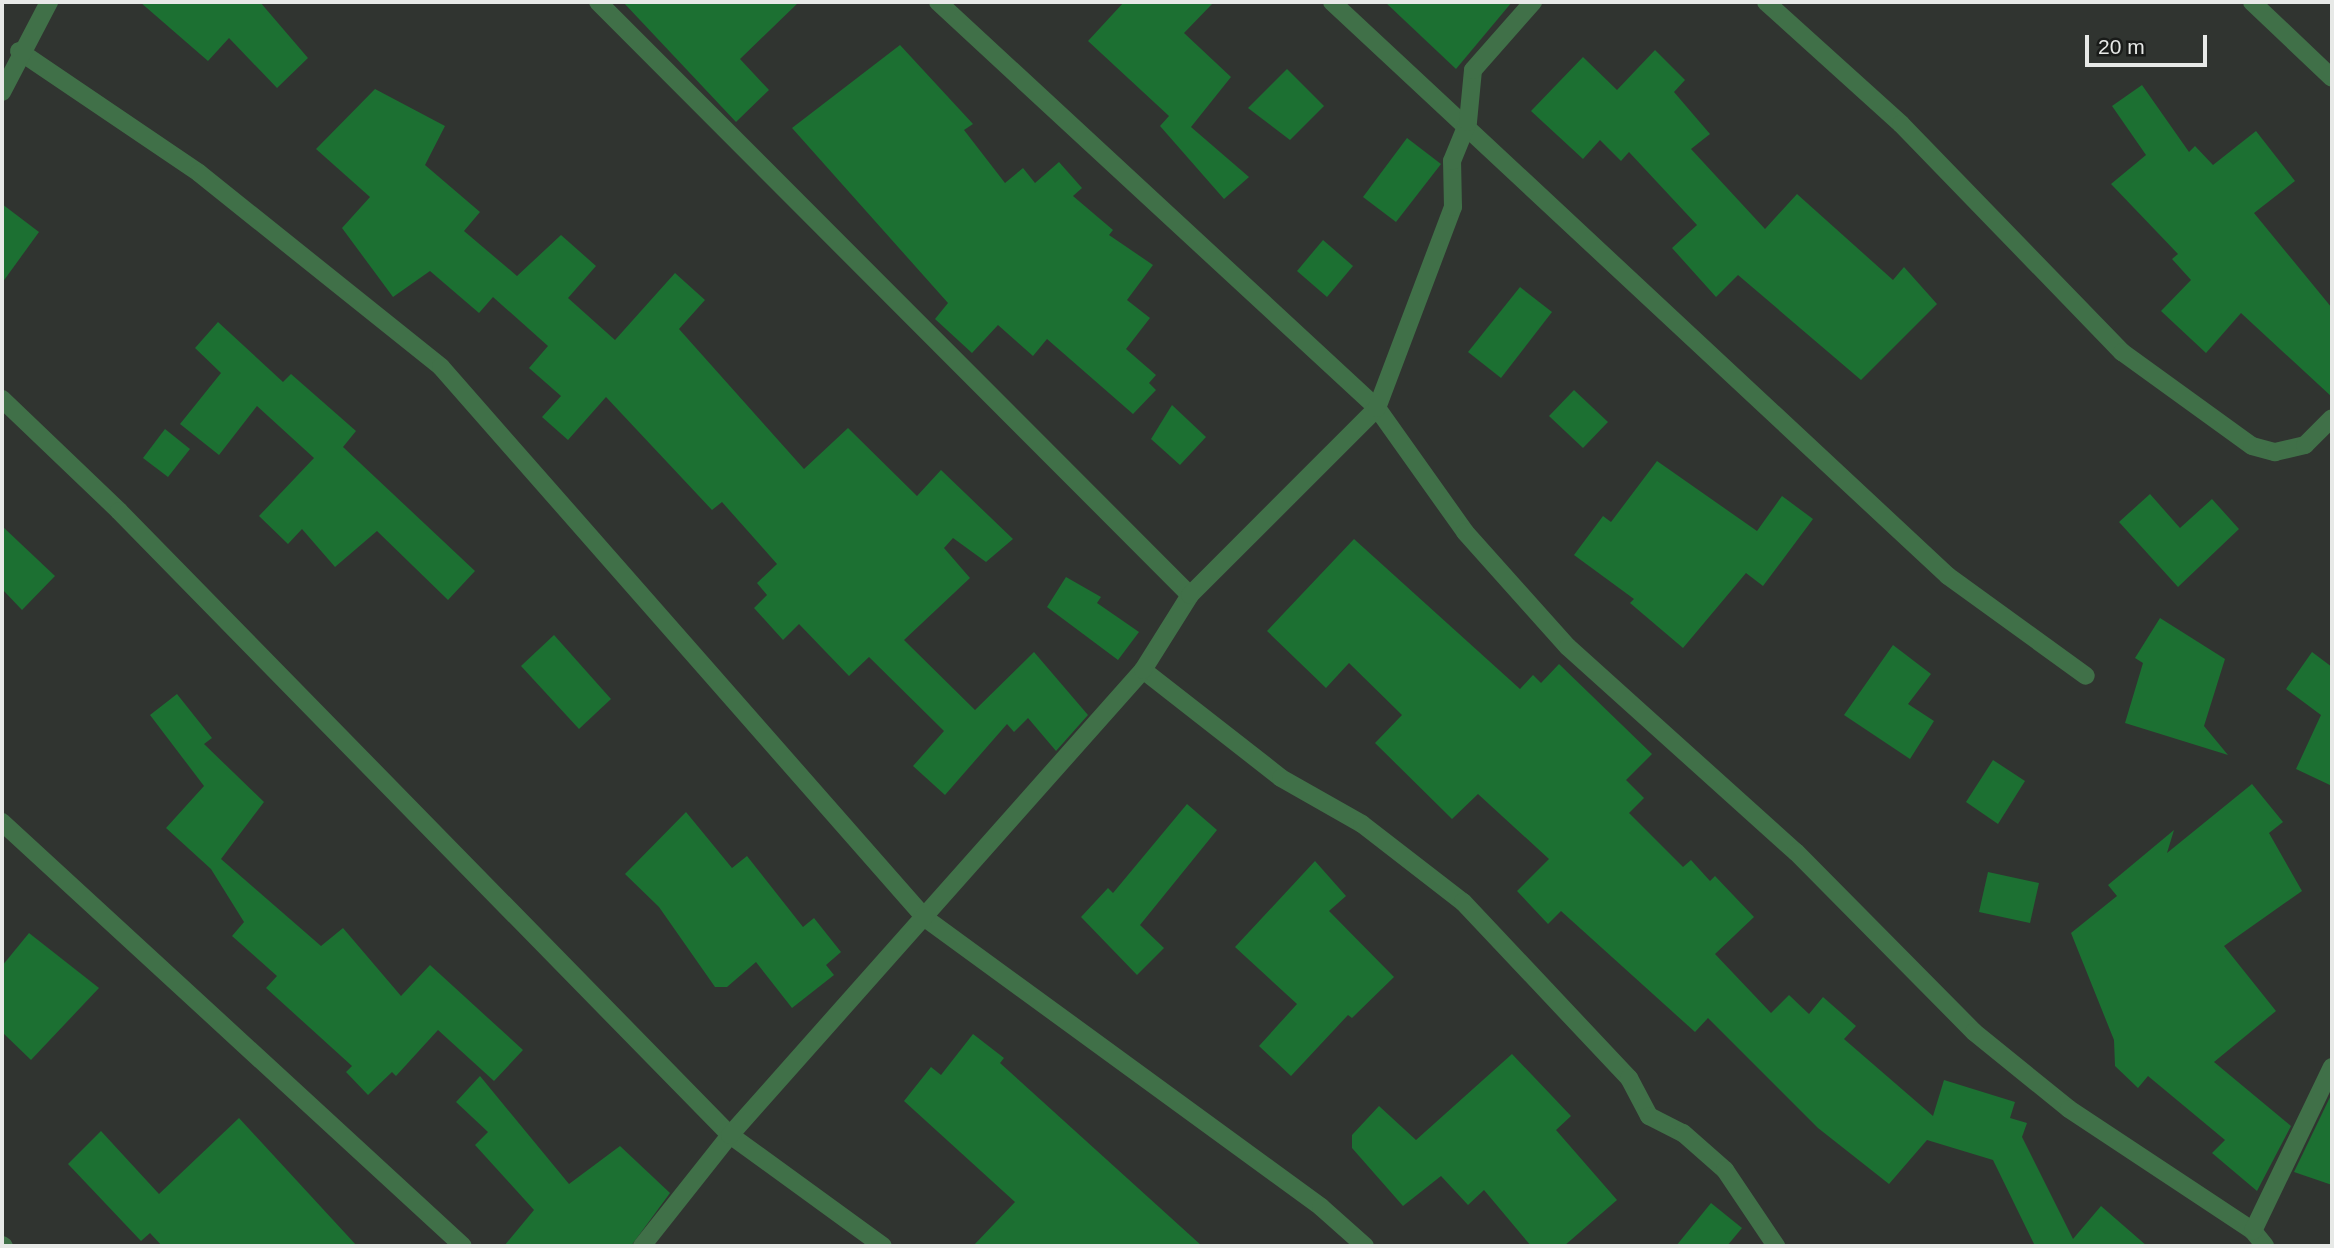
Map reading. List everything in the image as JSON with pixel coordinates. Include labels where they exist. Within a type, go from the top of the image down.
[{"type":"street","points":[[2,92],[19,51],[49,2]]},
{"type":"street","points":[[598,2],[1190,596]]},
{"type":"street","points":[[938,2],[1377,408],[1465,532],[1568,647],[1796,852],[1974,1032],[2069,1109],[2253,1231],[2265,1246]]},
{"type":"street","points":[[1332,2],[1466,130],[1948,576],[2086,676]]},
{"type":"street","points":[[642,1246],[730,1135],[1143,670],[1190,596],[1377,408],[1453,207],[1452,161],[1466,130],[1477,58],[1507,36],[1533,2]]},
{"type":"street","points":[[1766,2],[1901,124],[2133,360],[2252,446],[2275,452],[2305,445],[2332,418]]},
{"type":"street","points":[[2252,2],[2332,78]]},
{"type":"street","points":[[19,51],[199,173],[441,367],[925,918],[1321,1207],[1365,1246]]},
{"type":"street","points":[[2,399],[119,511],[730,1135],[883,1246]]},
{"type":"street","points":[[1143,670],[1281,778],[1362,824],[1463,902],[1629,1077],[1649,1116],[1683,1133],[1725,1170],[1776,1246]]},
{"type":"street","points":[[2,822],[463,1246]]},
{"type":"street","points":[[2253,1231],[2332,1068]]},
{"type":"building","points":[[140,2],[260,2],[308,58],[277,88],[229,38],[208,61]]},
{"type":"building","points":[[623,2],[799,2],[740,59],[769,90],[736,122]]},
{"type":"building","points":[[1124,2],[1214,2],[1184,33],[1231,77],[1191,127],[1249,177],[1224,199],[1160,126],[1169,116],[1088,41]]},
{"type":"building","points":[[1385,2],[1512,2],[1456,69]]},
{"type":"building","points":[[900,45],[973,124],[964,130],[1005,183],[1023,168],[1035,183],[1059,162],[1082,188],[1073,196],[1113,230],[1109,235],[1153,265],[1127,300],[1150,318],[1126,349],[1156,375],[1149,383],[1156,390],[1133,414],[1047,339],[1033,356],[998,325],[972,353],[935,319],[948,303],[792,128]]},
{"type":"building","points":[[1655,50],[1685,80],[1674,92],[1710,134],[1691,149],[1765,229],[1797,194],[1893,280],[1904,267],[1937,304],[1861,380],[1738,275],[1716,297],[1672,248],[1697,225],[1629,152],[1621,161],[1600,140],[1583,159],[1531,111],[1583,57],[1617,90]]},
{"type":"building","points":[[1287,69],[1324,106],[1290,140],[1248,108]]},
{"type":"building","points":[[2142,85],[2189,152],[2195,146],[2213,165],[2256,131],[2295,181],[2254,213],[2332,308],[2332,397],[2241,313],[2206,353],[2161,311],[2191,280],[2172,259],[2178,254],[2111,184],[2146,155],[2112,106]]},
{"type":"building","points":[[375,89],[445,126],[425,165],[480,212],[464,231],[517,276],[561,235],[596,266],[568,298],[615,340],[675,273],[705,300],[679,329],[804,469],[848,428],[917,496],[941,470],[1013,539],[986,562],[953,538],[944,548],[970,578],[904,640],[975,710],[1034,652],[1088,715],[1056,751],[1028,718],[1014,732],[1007,724],[945,795],[913,766],[944,731],[869,657],[849,676],[799,624],[783,640],[754,608],[767,595],[757,583],[777,564],[722,502],[712,510],[606,397],[568,440],[542,417],[561,396],[529,368],[548,346],[493,297],[479,313],[430,271],[393,297],[342,228],[370,197],[316,149]]},
{"type":"building","points":[[1407,138],[1441,164],[1396,222],[1363,197]]},
{"type":"building","points":[[2,204],[39,232],[2,283]]},
{"type":"building","points":[[1323,240],[1353,266],[1327,297],[1297,271]]},
{"type":"building","points":[[1520,287],[1552,312],[1501,378],[1468,352]]},
{"type":"building","points":[[218,322],[283,382],[291,374],[356,431],[343,447],[475,571],[448,600],[377,531],[335,567],[302,529],[288,544],[259,516],[314,458],[257,406],[219,455],[180,424],[221,373],[195,348]]},
{"type":"building","points":[[1574,390],[1608,422],[1583,448],[1549,416]]},
{"type":"building","points":[[1172,405],[1206,437],[1180,465],[1151,439]]},
{"type":"building","points":[[165,429],[190,449],[168,477],[143,458]]},
{"type":"building","points":[[1657,461],[1757,531],[1782,496],[1813,519],[1763,586],[1746,573],[1683,648],[1630,603],[1634,599],[1574,555],[1603,516],[1611,522]]},
{"type":"building","points":[[2150,494],[2180,528],[2212,499],[2239,529],[2178,587],[2119,522]]},
{"type":"building","points":[[2,526],[55,576],[22,610],[2,589]]},
{"type":"building","points":[[1354,539],[1520,689],[1533,675],[1541,683],[1559,664],[1652,754],[1626,780],[1644,798],[1629,813],[1683,867],[1691,860],[1710,881],[1715,876],[1754,917],[1715,954],[1771,1013],[1789,995],[1809,1014],[1823,997],[1856,1026],[1844,1039],[1933,1116],[1944,1080],[2015,1102],[2010,1118],[2027,1123],[2022,1137],[2073,1239],[2101,1206],[2147,1246],[2035,1246],[1993,1160],[1927,1140],[1889,1184],[1818,1128],[1708,1018],[1695,1032],[1561,911],[1548,924],[1517,891],[1549,859],[1478,794],[1452,819],[1375,743],[1402,715],[1349,663],[1326,688],[1267,631]]},
{"type":"building","points":[[1066,577],[1101,597],[1097,603],[1139,632],[1118,660],[1047,607]]},
{"type":"building","points":[[2160,618],[2225,659],[2204,726],[2228,755],[2125,723],[2143,663],[2135,658]]},
{"type":"building","points":[[554,635],[611,699],[579,729],[521,666]]},
{"type":"building","points":[[1893,645],[1931,674],[1908,704],[1934,721],[1910,759],[1844,715]]},
{"type":"building","points":[[2312,652],[2332,667],[2332,786],[2296,769],[2321,715],[2286,689]]},
{"type":"building","points":[[177,694],[212,738],[204,744],[264,802],[221,859],[321,946],[343,928],[401,996],[430,965],[523,1050],[494,1081],[438,1030],[396,1076],[392,1072],[368,1095],[346,1072],[352,1066],[266,988],[277,976],[232,936],[244,922],[211,869],[166,828],[204,786],[150,715]]},
{"type":"building","points":[[1993,760],[2025,781],[1998,824],[1966,802]]},
{"type":"building","points":[[2252,784],[2283,822],[2269,833],[2302,891],[2224,946],[2276,1011],[2214,1062],[2291,1126],[2257,1191],[2212,1153],[2225,1140],[2148,1076],[2138,1088],[2115,1066],[2114,1040],[2071,933],[2117,896],[2108,885],[2174,830],[2167,853]]},
{"type":"building","points":[[1187,804],[1217,830],[1140,925],[1164,948],[1137,975],[1081,917],[1108,888],[1113,893]]},
{"type":"building","points":[[686,812],[732,868],[747,856],[803,927],[814,918],[841,952],[826,965],[834,975],[792,1008],[756,962],[727,987],[715,987],[659,907],[625,874]]},
{"type":"building","points":[[1315,861],[1346,896],[1329,911],[1394,977],[1352,1018],[1348,1015],[1291,1076],[1259,1046],[1297,1004],[1235,947]]},
{"type":"building","points":[[1988,872],[2039,883],[2030,923],[1979,912]]},
{"type":"building","points":[[29,933],[99,988],[31,1060],[2,1032],[2,966]]},
{"type":"building","points":[[973,1034],[1004,1058],[1000,1063],[1202,1246],[973,1246],[1015,1202],[904,1101],[931,1067],[941,1075]]},
{"type":"building","points":[[1512,1054],[1571,1116],[1556,1130],[1617,1200],[1564,1246],[1531,1246],[1484,1190],[1468,1205],[1441,1176],[1403,1206],[1352,1148],[1352,1135],[1379,1106],[1416,1140]]},
{"type":"building","points":[[480,1076],[569,1184],[620,1146],[670,1193],[631,1246],[504,1246],[534,1210],[475,1145],[488,1132],[456,1102]]},
{"type":"building","points":[[2332,1093],[2332,1185],[2294,1172]]},
{"type":"building","points":[[239,1118],[357,1246],[162,1246],[150,1233],[141,1241],[68,1164],[101,1131],[159,1194]]},
{"type":"building","points":[[1711,1203],[1742,1228],[1727,1246],[1676,1246]]}]
